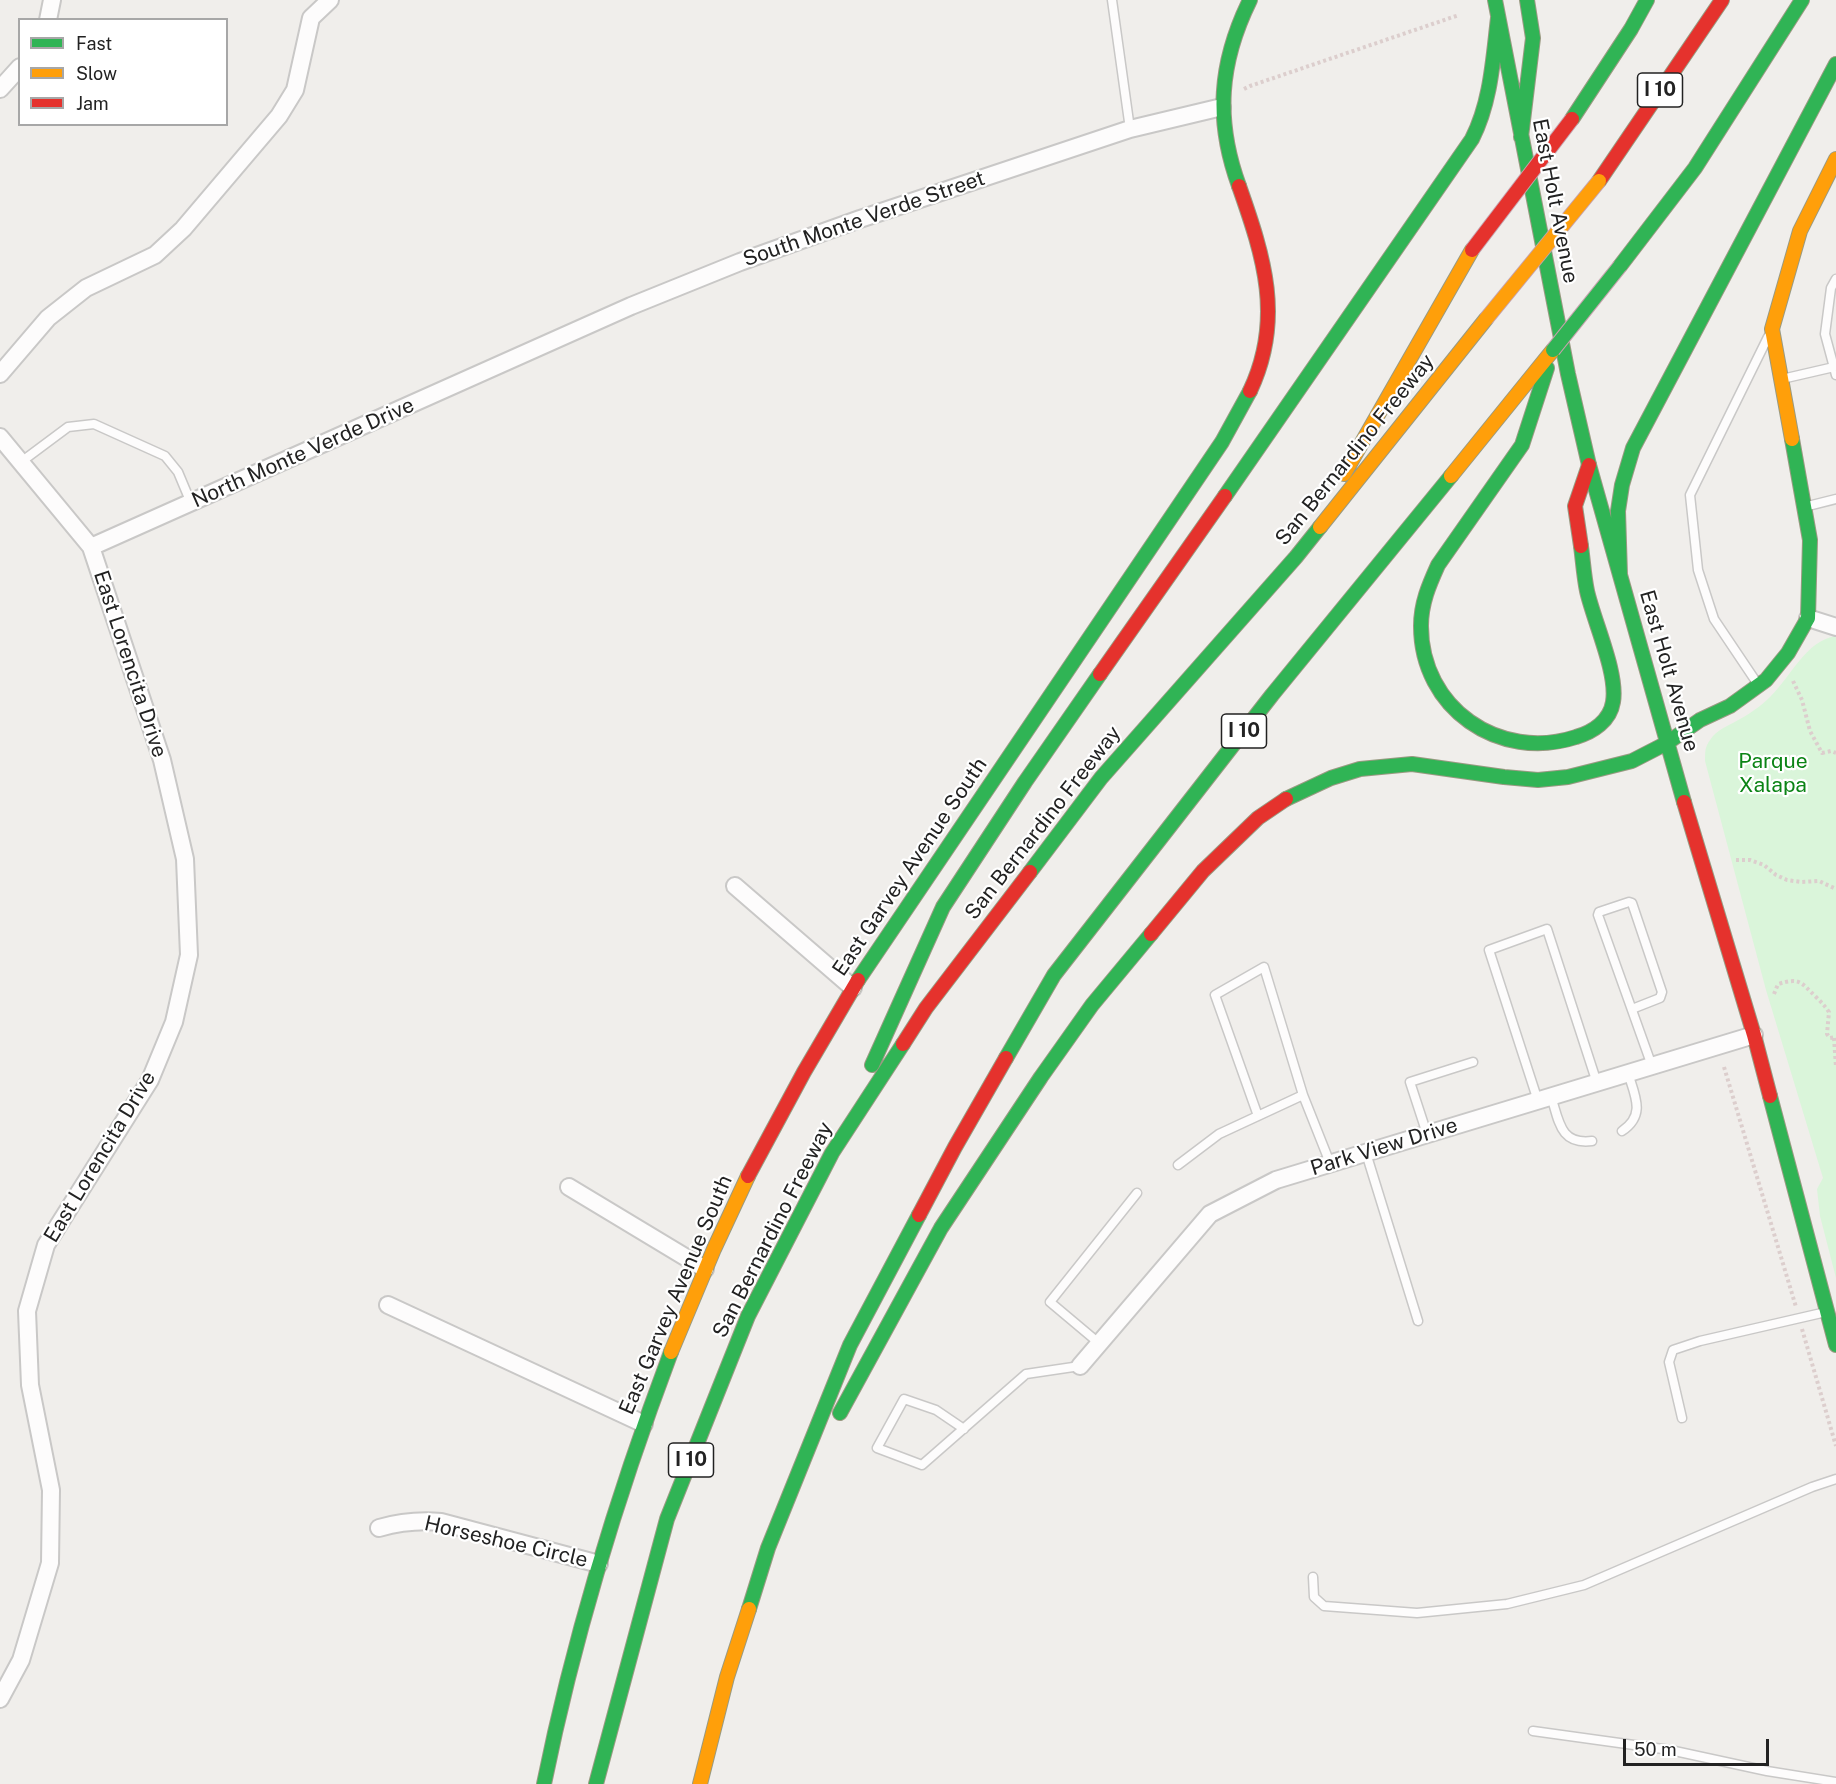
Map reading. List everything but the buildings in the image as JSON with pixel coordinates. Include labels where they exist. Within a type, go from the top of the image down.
[{"type":"main road","name":"East Garvey Avenue South","points":[[544,1784],[564,1692],[598,1564],[644,1424],[728,1216],[779,1117],[853,988],[1241,414],[1256,382],[1266,349],[1269,313],[1268,283],[1261,252],[1230,157],[1222,107],[1224,75],[1229,51],[1237,26],[1250,0]]},
{"type":"main road","name":"East Holt Avenue","points":[[1495,0],[1568,374],[1589,465],[1667,743],[1754,1035],[1836,1345]]},
{"type":"main road","points":[[1521,137],[1533,38],[1527,0]]},
{"type":"main road","points":[[1296,557],[1472,250],[1572,119],[1632,29],[1647,0]]},
{"type":"main road","name":"San Bernardino Freeway","points":[[596,1784],[668,1520],[748,1316],[832,1153],[926,1008],[1101,778],[1296,557],[1599,181],[1722,0]]},
{"type":"main road","name":"I 10","points":[[700,1784],[727,1677],[768,1548],[850,1345],[955,1147],[1054,975],[1272,695],[1620,266],[1695,168],[1802,0]]},
{"type":"main road","points":[[832,1153],[943,907],[1025,782],[1446,179],[1475,134],[1490,82],[1498,18]]},
{"type":"main road","points":[[1620,575],[1618,511],[1622,485],[1633,448],[1836,64]]},
{"type":"main road","points":[[768,1548],[941,1228],[1041,1077],[1092,1005],[1203,871],[1258,818],[1287,798],[1331,778],[1360,769],[1412,764],[1538,780],[1568,777],[1632,761],[1667,743],[1700,720],[1730,706],[1759,686],[1788,653],[1808,618],[1810,540],[1772,329],[1800,231],[1836,159]]},
{"type":"main road","points":[[1553,350],[1522,445],[1438,565],[1428,587],[1423,609],[1424,654],[1439,691],[1462,717],[1480,729],[1511,741],[1528,743],[1559,741],[1587,733],[1598,727],[1612,708],[1613,680],[1587,591],[1575,506],[1589,465]]},
{"type":"street","points":[[48,18],[52,0]]},
{"type":"street","points":[[0,374],[48,318],[86,288],[155,255],[183,229],[279,116],[295,90],[311,18],[330,0]]},
{"type":"street","points":[[0,88],[18,69]]},
{"type":"street","name":"South Monte Verde Street","points":[[515,359],[632,306],[740,262],[860,219],[1130,129],[1222,107]]},
{"type":"street","name":"North Monte Verde Drive","points":[[91,547],[515,359]]},
{"type":"street","name":"East Lorencita Drive","points":[[0,437],[91,547],[165,771],[185,859],[189,955],[174,1022],[150,1080],[46,1245],[27,1311],[30,1385],[51,1490],[50,1563],[21,1660],[0,1699]]},
{"type":"street","points":[[1808,618],[1836,627]]},
{"type":"street","points":[[735,886],[853,988]]},
{"type":"street","name":"Park View Drive","points":[[1080,1366],[1210,1214],[1276,1180],[1754,1035]]},
{"type":"street","points":[[569,1187],[705,1269]]},
{"type":"street","points":[[388,1305],[644,1424]]},
{"type":"street","name":"Horseshoe Circle","points":[[379,1528],[400,1522],[421,1520],[441,1522],[598,1564]]},
{"type":"lane","points":[[1112,0],[1130,129]]},
{"type":"lane","points":[[1781,380],[1835,371],[1825,334],[1831,288],[1836,279]]},
{"type":"lane","points":[[1759,686],[1714,619],[1698,570],[1690,495],[1772,329]]},
{"type":"lane","points":[[21,462],[68,427],[94,424],[165,456],[178,472],[191,503]]},
{"type":"lane","points":[[1804,507],[1836,498]]},
{"type":"lane","points":[[1632,1009],[1660,998],[1662,992],[1632,903],[1629,902],[1599,912],[1598,915],[1652,1066]]},
{"type":"lane","points":[[1592,1141],[1582,1142],[1570,1139],[1563,1132],[1545,1099],[1489,950],[1547,929],[1597,1083]]},
{"type":"lane","points":[[1258,1116],[1215,994],[1264,968],[1303,1095],[1330,1163]]},
{"type":"lane","points":[[1426,1134],[1410,1082],[1473,1062]]},
{"type":"lane","points":[[1622,1131],[1630,1126],[1636,1117],[1638,1106],[1628,1073]]},
{"type":"lane","points":[[1178,1166],[1219,1134],[1303,1095]]},
{"type":"lane","points":[[1366,1153],[1418,1321]]},
{"type":"lane","points":[[1100,1344],[1050,1302],[1137,1193]]},
{"type":"lane","points":[[1682,1418],[1669,1362],[1673,1350],[1700,1341],[1826,1312]]},
{"type":"lane","points":[[964,1429],[936,1410],[904,1399],[877,1448],[922,1465],[964,1429],[1026,1374],[1080,1366]]},
{"type":"lane","points":[[1313,1577],[1314,1597],[1324,1606],[1417,1613],[1507,1604],[1584,1585],[1812,1487],[1836,1479]]},
{"type":"lane","points":[[1533,1731],[1670,1750],[1767,1771],[1836,1782]]},
{"type":"path","points":[[1793,681],[1802,700],[1810,731],[1822,753],[1832,751],[1836,753]]},
{"type":"path","points":[[1736,860],[1750,860],[1764,865],[1776,875],[1787,880],[1819,881],[1836,889]]},
{"type":"path","points":[[1774,994],[1778,984],[1798,981],[1806,985],[1821,1001],[1829,1012],[1827,1034],[1830,1038],[1835,1038],[1836,1067]]},
{"type":"path","points":[[1724,1066],[1836,1446]]},
{"type":"green space","name":"Parque Xalapa","points":[[1836,636],[1836,1278],[1820,1216],[1817,1189],[1823,1178],[1766,990],[1705,761],[1705,750],[1716,733],[1760,706],[1770,697],[1807,652],[1825,639]]},
{"type":"traffic: fast","points":[[1239,186],[1226,138],[1224,92],[1232,46],[1250,0]]},
{"type":"traffic: fast","points":[[1495,0],[1568,374],[1589,465],[1684,802]]},
{"type":"traffic: fast","points":[[1521,137],[1533,38],[1527,0]]},
{"type":"traffic: fast","points":[[1572,119],[1631,29],[1647,0]]},
{"type":"traffic: fast","points":[[1620,266],[1695,168],[1802,0]]},
{"type":"traffic: fast","points":[[1225,496],[1472,139],[1487,95],[1498,18]]},
{"type":"traffic: fast","points":[[1620,575],[1618,511],[1622,485],[1633,448],[1836,64]]},
{"type":"traffic: fast","points":[[1553,350],[1620,266]]},
{"type":"traffic: fast","points":[[1547,368],[1522,445],[1438,565],[1422,610],[1421,626],[1425,655],[1434,681],[1450,704],[1470,722],[1493,734],[1519,742],[1547,743],[1589,732],[1600,725],[1608,715],[1613,702],[1612,677],[1587,591],[1581,546]]},
{"type":"traffic: fast","points":[[858,980],[1222,442],[1250,391]]},
{"type":"traffic: fast","points":[[1667,743],[1700,720],[1730,706],[1766,680],[1788,653],[1808,618],[1810,540],[1792,439]]},
{"type":"traffic: fast","points":[[1006,1058],[1054,975],[1272,695],[1451,476]]},
{"type":"traffic: fast","points":[[1030,872],[1101,778],[1320,527]]},
{"type":"traffic: fast","points":[[872,1065],[943,907],[1025,782],[1100,674]]},
{"type":"traffic: fast","points":[[1286,799],[1331,778],[1360,769],[1412,764],[1538,780],[1568,777],[1632,761],[1667,743]]},
{"type":"traffic: fast","points":[[840,1413],[941,1228],[1041,1077],[1092,1005],[1151,934]]},
{"type":"traffic: fast","points":[[596,1784],[667,1519],[748,1316],[832,1153],[903,1044]]},
{"type":"traffic: fast","points":[[1770,1096],[1836,1345]]},
{"type":"traffic: fast","points":[[749,1609],[768,1548],[850,1345],[919,1215]]},
{"type":"traffic: fast","points":[[544,1784],[583,1619],[615,1512],[671,1352]]},
{"type":"traffic: slow","points":[[1792,439],[1772,329],[1800,231],[1836,159]]},
{"type":"traffic: slow","points":[[1486,319],[1599,181]]},
{"type":"traffic: slow","points":[[1344,474],[1472,250]]},
{"type":"traffic: slow","points":[[1320,527],[1486,319]]},
{"type":"traffic: slow","points":[[1451,476],[1553,350]]},
{"type":"traffic: slow","points":[[671,1352],[714,1249],[748,1176]]},
{"type":"traffic: slow","points":[[700,1784],[727,1677],[749,1609]]},
{"type":"traffic: jam","points":[[1599,181],[1722,0]]},
{"type":"traffic: jam","points":[[1472,250],[1572,119]]},
{"type":"traffic: jam","points":[[1239,186],[1256,238],[1267,288],[1266,339],[1250,391]]},
{"type":"traffic: jam","points":[[1581,546],[1575,506],[1589,465]]},
{"type":"traffic: jam","points":[[1100,674],[1225,496]]},
{"type":"traffic: jam","points":[[1151,934],[1203,871],[1258,818],[1286,799]]},
{"type":"traffic: jam","points":[[1684,802],[1770,1096]]},
{"type":"traffic: jam","points":[[903,1044],[926,1008],[1030,872]]},
{"type":"traffic: jam","points":[[748,1176],[804,1072],[858,980]]},
{"type":"traffic: jam","points":[[919,1215],[1006,1058]]}]
